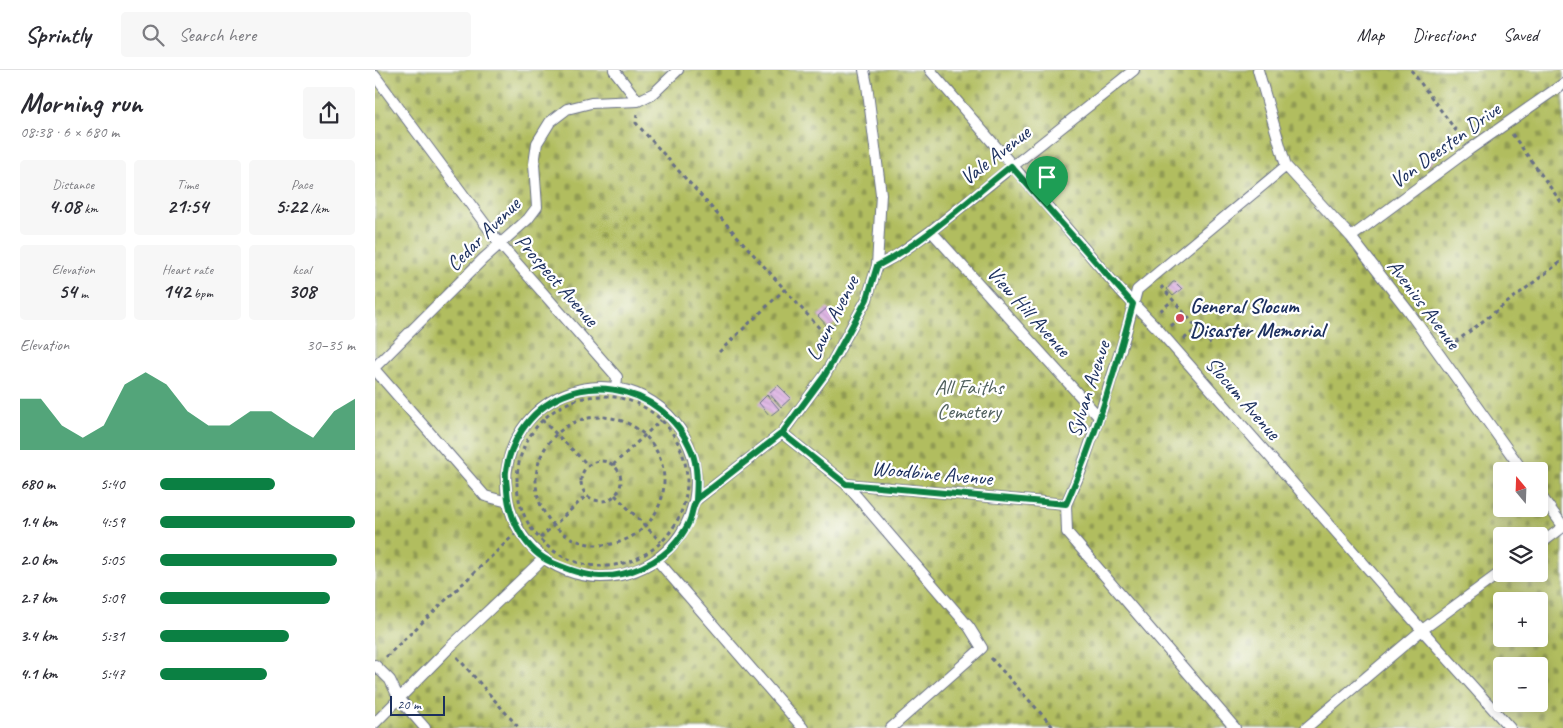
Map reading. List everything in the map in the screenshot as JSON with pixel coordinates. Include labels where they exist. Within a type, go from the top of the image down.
[{"type":"lane","points":[[614,70],[638,101]]},
{"type":"lane","name":"Cedar Avenue","points":[[375,369],[500,244],[528,219],[537,206],[535,164],[537,143],[550,122],[567,109],[591,103],[638,101],[654,93],[678,70]]},
{"type":"lane","name":"Lawn Avenue","points":[[696,500],[782,433],[825,375],[867,299],[877,266],[881,194],[864,70]]},
{"type":"lane","name":"Slocum Avenue","points":[[930,70],[1011,166],[1133,304],[1156,327],[1421,630],[1510,728]]},
{"type":"lane","name":"Vale Avenue","points":[[877,266],[896,256],[931,231],[1134,70]]},
{"type":"lane","points":[[1258,70],[1286,166]]},
{"type":"lane","name":"Prospect Avenue","points":[[375,76],[500,244],[617,376],[616,389]]},
{"type":"lane","name":"Von Deesten Drive","points":[[1351,237],[1470,149],[1563,84]]},
{"type":"lane","name":"Avenius Avenue","points":[[1286,166],[1351,237],[1409,312],[1517,462]]},
{"type":"lane","name":"Sylvan Avenue","points":[[1235,728],[1067,532],[1066,504],[1080,473],[1099,416],[1137,290],[1286,166]]},
{"type":"lane","name":"View Hill Avenue","points":[[931,231],[1099,416]]},
{"type":"lane","points":[[375,369],[485,496],[508,502]]},
{"type":"lane","points":[[582,389],[616,389],[641,397],[667,413],[682,431],[693,453],[697,476],[696,500],[689,523],[675,543],[657,560],[630,572],[600,576],[571,570],[543,559],[518,531],[508,502],[506,472],[513,443],[530,418],[554,399],[582,389]]},
{"type":"lane","name":"Woodbine Avenue","points":[[782,433],[846,484],[1066,504]]},
{"type":"lane","points":[[846,484],[969,627],[982,648],[891,728]]},
{"type":"lane","points":[[1548,506],[1563,527],[1548,538]]},
{"type":"lane","points":[[375,722],[449,648],[543,559]]},
{"type":"lane","points":[[657,560],[803,728]]},
{"type":"lane","points":[[1306,728],[1421,630],[1493,578]]},
{"type":"lane","points":[[376,666],[391,680],[399,697],[425,728]]},
{"type":"path","points":[[1411,70],[1470,149]]},
{"type":"path","points":[[638,101],[636,123],[839,350]]},
{"type":"path","points":[[1505,125],[1563,204]]},
{"type":"path","points":[[1439,354],[1563,260]]},
{"type":"path","points":[[1159,283],[1211,344]]},
{"type":"path","points":[[719,352],[785,289]]},
{"type":"path","points":[[1157,314],[1173,300]]},
{"type":"path","points":[[1182,342],[1197,328]]},
{"type":"path","points":[[610,396],[633,401],[653,412],[661,420],[670,429],[681,447],[686,467],[687,488],[683,508],[673,527],[661,542],[643,556],[623,563],[602,566],[581,563],[562,556],[544,544],[529,526],[519,504],[516,481],[520,458],[529,436],[542,420],[564,404],[586,397],[610,396]]},
{"type":"path","points":[[591,417],[611,418],[629,424],[645,435],[656,448],[662,464],[664,480],[662,497],[656,513],[646,526],[634,535],[621,541],[593,544],[579,541],[565,534],[554,525],[544,512],[538,496],[536,479],[539,463],[546,447],[556,434],[573,423],[591,417]]},
{"type":"path","points":[[542,420],[589,466]]},
{"type":"path","points":[[613,465],[661,420]]},
{"type":"path","points":[[598,461],[604,461],[613,465],[620,474],[621,480],[615,495],[601,501],[587,495],[583,491],[581,480],[585,469],[598,461]]},
{"type":"path","points":[[540,538],[587,495]]},
{"type":"path","points":[[615,495],[661,542]]},
{"type":"path","points":[[376,666],[518,531]]},
{"type":"path","points":[[449,648],[519,728]]},
{"type":"path","points":[[982,648],[1054,728]]},
{"type":"green space","name":"All Faiths Cemetery","points":[[375,70],[1563,70],[1563,728],[375,728]]},
{"type":"building","points":[[1430,153],[1435,159],[1428,166],[1423,159]]},
{"type":"building","points":[[1173,282],[1182,289],[1173,296],[1167,289]]},
{"type":"building","points":[[827,308],[838,321],[829,328],[818,316]]},
{"type":"building","points":[[778,385],[791,398],[781,407],[769,393]]},
{"type":"building","points":[[767,395],[779,409],[770,416],[759,403]]},
{"type":"place","name":"General Slocum Disaster Memorial","points":[[1180,318]]},
{"type":"route","points":[[1047,207],[1011,166],[931,231],[896,256],[877,266],[867,299],[825,375],[782,433],[696,500],[697,476],[693,453],[682,431],[667,413],[641,397],[613,388],[582,389],[554,399],[530,418],[513,443],[506,472],[508,502],[518,531],[543,559],[571,570],[600,576],[630,572],[657,560],[675,543],[689,523],[696,500],[739,467],[782,433],[846,484],[1066,504],[1080,473],[1125,336],[1133,304],[1047,207]]}]
